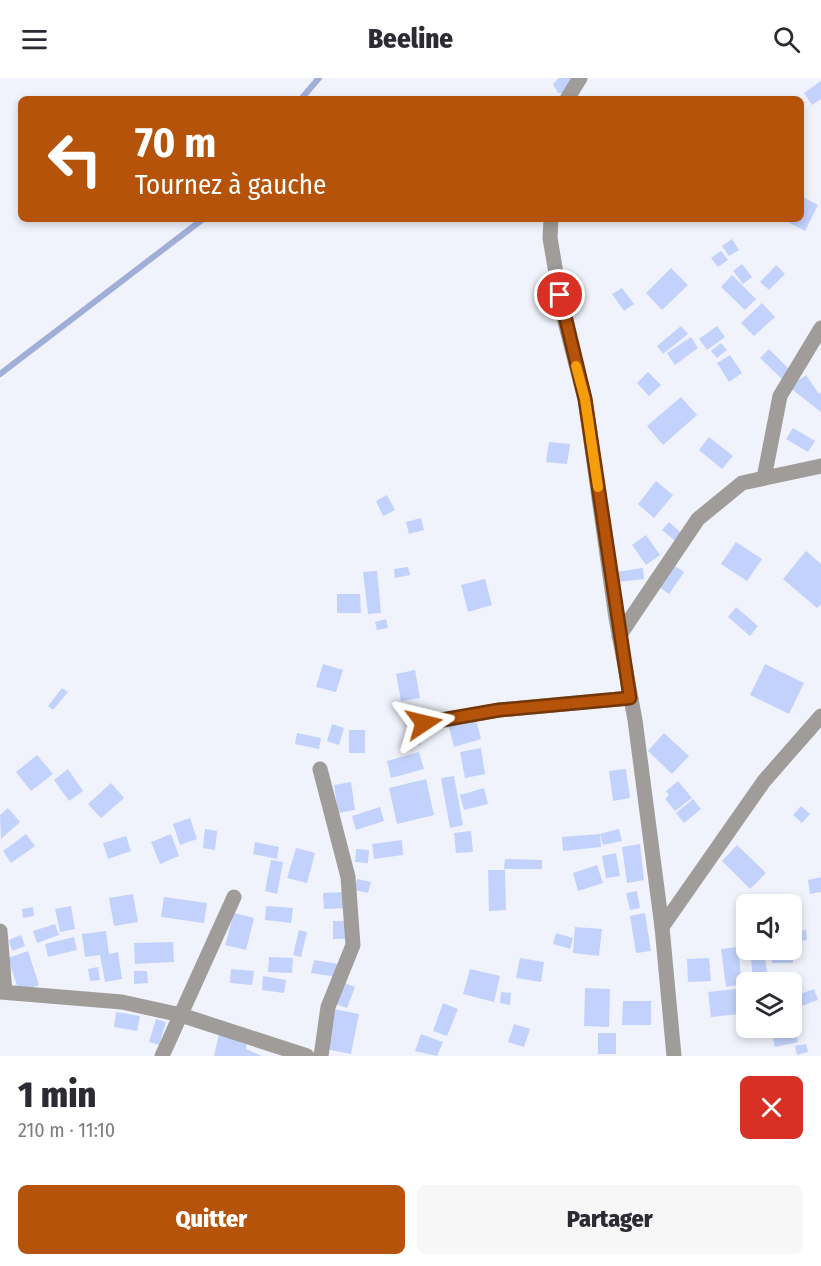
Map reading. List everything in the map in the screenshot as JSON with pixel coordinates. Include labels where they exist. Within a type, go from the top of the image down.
[{"type":"street","points":[[569,96],[580,78]]},
{"type":"street","points":[[551,222],[550,238],[563,314],[585,399],[630,698],[662,927],[674,1056]]},
{"type":"street","points":[[764,478],[780,396],[821,328]]},
{"type":"street","points":[[619,636],[698,519],[742,483],[821,466]]},
{"type":"street","points":[[424,723],[499,710],[630,698]]},
{"type":"street","points":[[662,927],[764,781],[821,717]]},
{"type":"street","points":[[320,769],[348,877],[353,945],[328,1007],[321,1056]]},
{"type":"street","points":[[162,1056],[234,897]]},
{"type":"street","points":[[0,931],[2,992],[122,1002],[181,1016],[307,1056]]},
{"type":"building","points":[[559,78],[574,78],[563,93],[558,93],[553,84]]},
{"type":"building","points":[[821,81],[821,99],[812,105],[804,93]]},
{"type":"building","points":[[804,198],[818,205],[805,231],[788,222],[804,222]]},
{"type":"building","points":[[732,239],[739,250],[729,256],[722,246]]},
{"type":"building","points":[[721,251],[728,260],[718,267],[711,258]]},
{"type":"building","points":[[742,264],[752,277],[743,284],[733,271]]},
{"type":"building","points":[[776,265],[785,274],[769,290],[760,282]]},
{"type":"building","points":[[671,268],[688,285],[662,310],[646,293]]},
{"type":"building","points":[[732,275],[756,299],[745,310],[721,287]]},
{"type":"building","points":[[622,288],[634,304],[624,311],[612,294]]},
{"type":"building","points":[[762,303],[775,317],[754,336],[741,323]]},
{"type":"building","points":[[681,326],[688,334],[663,354],[657,346]]},
{"type":"building","points":[[717,326],[725,337],[707,350],[699,339]]},
{"type":"building","points":[[691,337],[698,348],[675,365],[667,353]]},
{"type":"building","points":[[721,343],[727,350],[717,358],[711,351]]},
{"type":"building","points":[[769,349],[791,371],[783,380],[760,358]]},
{"type":"building","points":[[730,355],[742,373],[729,382],[717,363]]},
{"type":"building","points":[[648,372],[661,385],[649,396],[637,383]]},
{"type":"building","points":[[806,375],[819,394],[821,392],[821,412],[789,387]]},
{"type":"building","points":[[681,397],[697,415],[663,445],[647,426]]},
{"type":"building","points":[[793,428],[815,441],[808,452],[786,439]]},
{"type":"building","points":[[709,437],[733,456],[722,469],[699,450]]},
{"type":"building","points":[[549,442],[570,444],[567,464],[546,462]]},
{"type":"building","points":[[656,481],[673,495],[654,518],[638,504]]},
{"type":"building","points":[[387,495],[395,510],[383,516],[376,501]]},
{"type":"building","points":[[421,518],[424,530],[409,534],[406,522]]},
{"type":"building","points":[[669,522],[687,538],[680,545],[662,530]]},
{"type":"building","points":[[646,535],[660,555],[646,565],[632,545]]},
{"type":"building","points":[[736,542],[762,559],[747,581],[721,564]]},
{"type":"building","points":[[806,551],[821,564],[821,604],[817,608],[783,579]]},
{"type":"building","points":[[673,565],[684,572],[669,594],[659,587]]},
{"type":"building","points":[[408,567],[410,575],[395,578],[394,569]]},
{"type":"building","points":[[643,568],[644,579],[617,582],[616,572]]},
{"type":"building","points":[[377,571],[381,613],[368,614],[363,572]]},
{"type":"building","points":[[485,579],[492,605],[468,612],[461,585]]},
{"type":"building","points":[[337,594],[360,594],[361,613],[337,613]]},
{"type":"building","points":[[736,607],[758,626],[750,636],[728,617]]},
{"type":"building","points":[[386,619],[388,628],[377,630],[375,622]]},
{"type":"building","points":[[323,664],[343,670],[336,692],[316,687]]},
{"type":"building","points":[[765,664],[804,683],[789,714],[750,695]]},
{"type":"building","points":[[415,670],[420,698],[401,701],[396,674]]},
{"type":"building","points":[[62,688],[68,692],[53,710],[48,706]]},
{"type":"building","points":[[476,719],[481,739],[454,747],[449,727]]},
{"type":"building","points":[[419,723],[421,745],[409,746],[407,724]]},
{"type":"building","points":[[332,724],[344,728],[339,745],[327,741]]},
{"type":"building","points":[[349,730],[365,730],[365,753],[349,753]]},
{"type":"building","points":[[297,733],[321,738],[319,749],[295,744]]},
{"type":"building","points":[[664,733],[689,756],[672,774],[648,751]]},
{"type":"building","points":[[481,748],[485,774],[465,778],[460,752]]},
{"type":"building","points":[[419,752],[424,769],[391,778],[387,761]]},
{"type":"building","points":[[37,755],[53,774],[31,791],[16,772]]},
{"type":"building","points":[[68,769],[83,791],[69,801],[54,780]]},
{"type":"building","points":[[626,769],[630,798],[613,801],[609,771]]},
{"type":"building","points":[[454,776],[463,825],[450,828],[441,778]]},
{"type":"building","points":[[426,779],[434,815],[397,824],[389,788]]},
{"type":"building","points":[[678,781],[692,798],[675,811],[665,799],[669,795],[666,791]]},
{"type":"building","points":[[351,782],[355,810],[338,813],[334,785]]},
{"type":"building","points":[[111,783],[124,798],[101,818],[88,804]]},
{"type":"building","points":[[484,788],[488,804],[464,810],[460,795]]},
{"type":"building","points":[[693,799],[701,809],[684,823],[676,813]]},
{"type":"building","points":[[801,806],[810,814],[802,823],[793,815]]},
{"type":"building","points":[[380,807],[384,821],[356,830],[352,816]]},
{"type":"building","points":[[8,808],[20,822],[1,839],[0,815]]},
{"type":"building","points":[[190,818],[197,839],[180,845],[173,824]]},
{"type":"building","points":[[205,829],[217,831],[215,850],[203,848]]},
{"type":"building","points":[[619,829],[622,841],[603,845],[600,834]]},
{"type":"building","points":[[471,831],[473,852],[456,853],[454,833]]},
{"type":"building","points":[[26,834],[35,846],[11,863],[3,851]]},
{"type":"building","points":[[171,834],[179,856],[160,864],[151,842]]},
{"type":"building","points":[[600,834],[601,847],[563,851],[562,837]]},
{"type":"building","points":[[126,836],[131,851],[108,859],[103,843]]},
{"type":"building","points":[[402,840],[403,855],[374,859],[372,844]]},
{"type":"building","points":[[255,842],[279,847],[277,859],[253,854]]},
{"type":"building","points":[[640,844],[644,880],[627,883],[622,847]]},
{"type":"building","points":[[737,845],[766,873],[750,889],[722,861]]},
{"type":"building","points":[[296,848],[315,853],[307,883],[287,878]]},
{"type":"building","points":[[356,849],[369,850],[368,863],[355,862]]},
{"type":"building","points":[[616,853],[620,876],[606,878],[602,856]]},
{"type":"building","points":[[505,859],[542,860],[542,869],[504,869]]},
{"type":"building","points":[[271,860],[283,862],[277,894],[265,891]]},
{"type":"building","points":[[597,865],[603,883],[578,891],[573,873]]},
{"type":"building","points":[[488,870],[505,870],[506,910],[489,911]]},
{"type":"building","points":[[821,877],[821,892],[810,894],[808,880]]},
{"type":"building","points":[[357,879],[371,882],[368,893],[355,890]]},
{"type":"building","points":[[637,891],[640,908],[630,910],[626,893]]},
{"type":"building","points":[[346,892],[347,908],[324,909],[323,893]]},
{"type":"building","points":[[133,894],[138,922],[114,926],[109,898]]},
{"type":"building","points":[[164,897],[207,903],[204,923],[161,917]]},
{"type":"building","points":[[71,906],[75,929],[60,932],[55,909]]},
{"type":"building","points":[[266,906],[293,908],[291,923],[265,920]]},
{"type":"building","points":[[33,907],[34,916],[23,918],[22,909]]},
{"type":"building","points":[[234,913],[254,918],[246,950],[225,945]]},
{"type":"building","points":[[645,913],[651,951],[636,953],[630,916]]},
{"type":"building","points":[[333,921],[348,921],[348,939],[333,939]]},
{"type":"building","points":[[55,924],[59,935],[37,943],[33,931]]},
{"type":"building","points":[[575,927],[602,929],[599,956],[573,953]]},
{"type":"building","points":[[299,930],[307,932],[301,957],[293,955]]},
{"type":"building","points":[[806,930],[807,940],[802,941],[802,931]]},
{"type":"building","points":[[106,931],[109,954],[118,952],[122,979],[105,982],[100,955],[85,957],[82,934]]},
{"type":"building","points":[[556,933],[573,938],[570,949],[553,944]]},
{"type":"building","points":[[21,935],[25,946],[12,951],[9,940]]},
{"type":"building","points":[[74,937],[77,950],[48,957],[45,944]]},
{"type":"building","points":[[173,942],[174,962],[135,964],[134,943]]},
{"type":"building","points":[[736,947],[736,960],[739,960],[741,972],[736,972],[736,985],[726,987],[721,949]]},
{"type":"building","points":[[28,951],[39,985],[19,992],[8,958]]},
{"type":"building","points":[[269,957],[293,958],[292,973],[268,972]]},
{"type":"building","points":[[520,958],[544,962],[541,982],[516,978]]},
{"type":"building","points":[[709,958],[711,981],[688,982],[687,959]]},
{"type":"building","points":[[314,960],[339,964],[337,977],[311,973]]},
{"type":"building","points":[[751,960],[765,960],[767,972],[752,972]]},
{"type":"building","points":[[772,960],[793,960],[793,963],[772,963]]},
{"type":"building","points":[[98,967],[100,980],[90,981],[88,969]]},
{"type":"building","points":[[231,969],[254,971],[252,985],[230,983]]},
{"type":"building","points":[[470,969],[500,976],[494,1002],[463,994]]},
{"type":"building","points":[[134,971],[147,971],[148,983],[134,984]]},
{"type":"building","points":[[263,976],[286,980],[284,993],[262,990]]},
{"type":"building","points":[[340,981],[355,987],[347,1008],[332,1003]]},
{"type":"building","points":[[585,988],[610,989],[609,1027],[584,1026]]},
{"type":"building","points":[[736,989],[736,1014],[711,1017],[708,992]]},
{"type":"building","points":[[814,989],[818,1000],[802,1006],[802,993]]},
{"type":"building","points":[[501,992],[511,993],[510,1005],[500,1003]]},
{"type":"building","points":[[623,1001],[651,1001],[651,1025],[622,1025]]},
{"type":"building","points":[[443,1003],[458,1009],[447,1036],[433,1031]]},
{"type":"building","points":[[334,1009],[359,1014],[351,1054],[326,1049]]},
{"type":"building","points":[[116,1012],[140,1016],[137,1031],[114,1027]]},
{"type":"building","points":[[156,1019],[166,1022],[159,1045],[149,1042]]},
{"type":"building","points":[[514,1024],[530,1029],[524,1047],[508,1042]]},
{"type":"building","points":[[598,1033],[616,1033],[616,1054],[598,1054]]},
{"type":"building","points":[[219,1034],[247,1041],[246,1049],[262,1056],[214,1056]]},
{"type":"building","points":[[421,1034],[443,1042],[437,1056],[415,1051]]},
{"type":"building","points":[[773,1038],[797,1038],[798,1042],[775,1047]]},
{"type":"building","points":[[806,1044],[808,1052],[797,1055],[795,1046]]},
{"type":"waterway","points":[[304,96],[319,78]]},
{"type":"waterway","points":[[0,374],[199,222]]},
{"type":"slow traffic","points":[[576,366],[585,399],[598,487]]},
{"type":"route","points":[[424,723],[499,710],[630,698],[616,618],[585,399],[560,295]]}]
